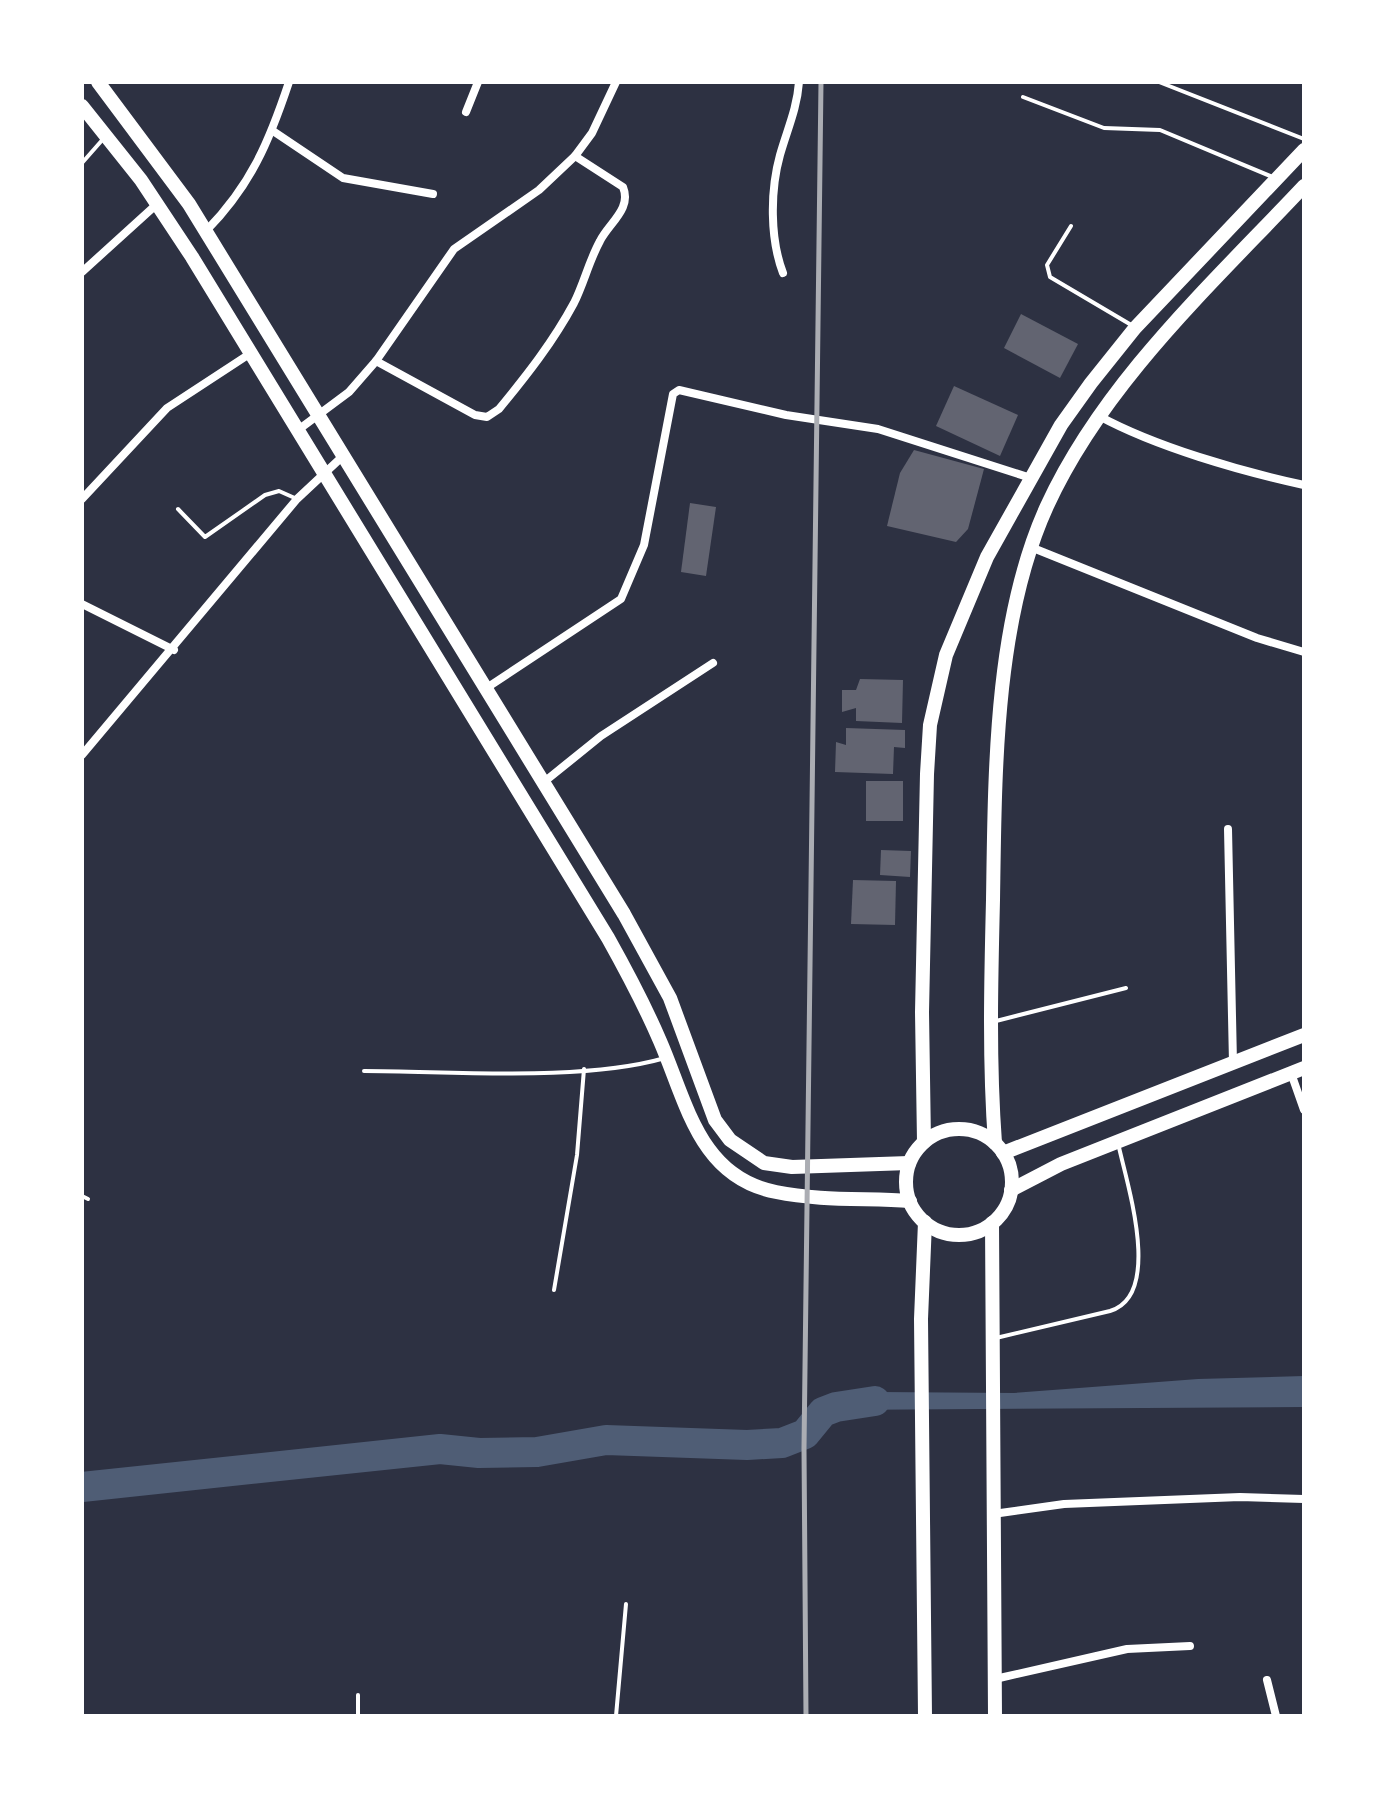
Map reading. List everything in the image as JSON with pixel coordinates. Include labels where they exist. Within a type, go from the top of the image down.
[{"type":"main road","points":[[98,82],[206,231],[649,957],[684,1031],[715,1120],[730,1140],[764,1163],[792,1167],[909,1163]]},
{"type":"main road","points":[[82,106],[157,204],[608,938],[638,993],[701,1140],[732,1174],[773,1192],[910,1201]]},
{"type":"main road","points":[[924,1142],[922,997],[930,725],[946,655],[987,557],[1061,425],[1135,328],[1304,150]]},
{"type":"main road","points":[[999,1148],[990,1023],[1000,713],[1012,619],[1033,548],[1046,507],[1099,416],[1158,343],[1304,186]]},
{"type":"main road","points":[[999,1148],[1233,1064],[1304,1035]]},
{"type":"main road","points":[[1011,1190],[1117,1141],[1298,1070]]},
{"type":"main road","points":[[959,1129],[984,1135],[999,1148],[1009,1164],[1011,1190],[1001,1213],[992,1223],[976,1232],[957,1235],[940,1231],[925,1222],[910,1201],[906,1176],[909,1163],[924,1142],[934,1135],[959,1129]]},
{"type":"main road","points":[[925,1222],[921,1262],[925,1716]]},
{"type":"main road","points":[[992,1223],[995,1716]]},
{"type":"street","points":[[206,231],[228,209],[251,175],[273,131],[289,82]]},
{"type":"street","points":[[466,112],[478,82]]},
{"type":"street","points":[[298,430],[349,392],[376,361],[454,249],[539,190],[575,156],[592,133],[616,82]]},
{"type":"street","points":[[783,273],[774,240],[777,179],[780,156],[793,122],[799,82]]},
{"type":"street","points":[[273,131],[343,178],[433,194]]},
{"type":"street","points":[[376,361],[475,415],[487,417],[499,409],[556,334],[587,276],[602,237],[620,215],[626,199],[623,187],[575,156]]},
{"type":"street","points":[[82,272],[157,204]]},
{"type":"street","points":[[82,499],[167,408],[251,353]]},
{"type":"street","points":[[485,689],[621,599],[644,545],[673,394],[679,390],[786,415],[878,429],[1031,478]]},
{"type":"street","points":[[1099,416],[1128,432],[1162,444],[1304,485]]},
{"type":"street","points":[[82,755],[174,650],[297,499],[322,472],[343,456]]},
{"type":"street","points":[[1033,548],[1257,638],[1304,652]]},
{"type":"street","points":[[82,604],[174,650]]},
{"type":"street","points":[[544,782],[601,736],[713,663]]},
{"type":"street","points":[[1228,829],[1233,1064]]},
{"type":"street","points":[[1298,1070],[1304,1110]]},
{"type":"street","points":[[992,1514],[1064,1504],[1240,1497],[1304,1499]]},
{"type":"street","points":[[995,1679],[1127,1649],[1190,1646]]},
{"type":"street","points":[[1267,1680],[1276,1716]]},
{"type":"lane","points":[[1159,82],[1304,139]]},
{"type":"lane","points":[[1023,97],[1104,128],[1160,130],[1277,179]]},
{"type":"lane","points":[[82,163],[106,136]]},
{"type":"lane","points":[[1071,226],[1047,265],[1050,277],[1135,328]]},
{"type":"lane","points":[[178,509],[205,537],[265,495],[279,491],[297,499]]},
{"type":"lane","points":[[990,1023],[1126,988]]},
{"type":"lane","points":[[364,1071],[584,1069],[639,1065],[667,1058]]},
{"type":"lane","points":[[554,1290],[577,1155],[584,1069]]},
{"type":"lane","points":[[994,1339],[1121,1308],[1128,1299],[1137,1269],[1140,1243],[1117,1141]]},
{"type":"lane","points":[[82,1196],[88,1199]]},
{"type":"lane","points":[[616,1716],[626,1604]]},
{"type":"lane","points":[[358,1695],[358,1716]]},
{"type":"water","points":[[1304,1376],[1304,1407],[836,1410],[835,1403],[878,1392],[1014,1393],[1198,1379]]},
{"type":"building","points":[[1021,314],[1078,344],[1060,378],[1004,348]]},
{"type":"building","points":[[954,386],[1018,415],[1000,456],[936,426]]},
{"type":"building","points":[[914,450],[984,469],[968,529],[956,542],[887,526],[900,473]]},
{"type":"building","points":[[690,503],[716,507],[706,576],[681,572]]},
{"type":"building","points":[[860,679],[903,680],[902,723],[856,721],[856,708],[842,712],[842,690],[856,690]]},
{"type":"building","points":[[846,728],[905,730],[905,748],[894,747],[893,774],[835,772],[836,742],[846,745]]},
{"type":"building","points":[[866,781],[903,781],[903,821],[866,821]]},
{"type":"building","points":[[881,850],[911,851],[910,877],[880,875]]},
{"type":"building","points":[[853,880],[896,881],[895,925],[851,924]]},
{"type":"waterway","points":[[82,1487],[440,1449],[479,1453],[537,1452],[606,1440],[747,1445],[782,1443],[805,1434],[823,1412],[875,1401]]},
{"type":"railway","points":[[806,1716],[804,1448],[821,82]]}]
